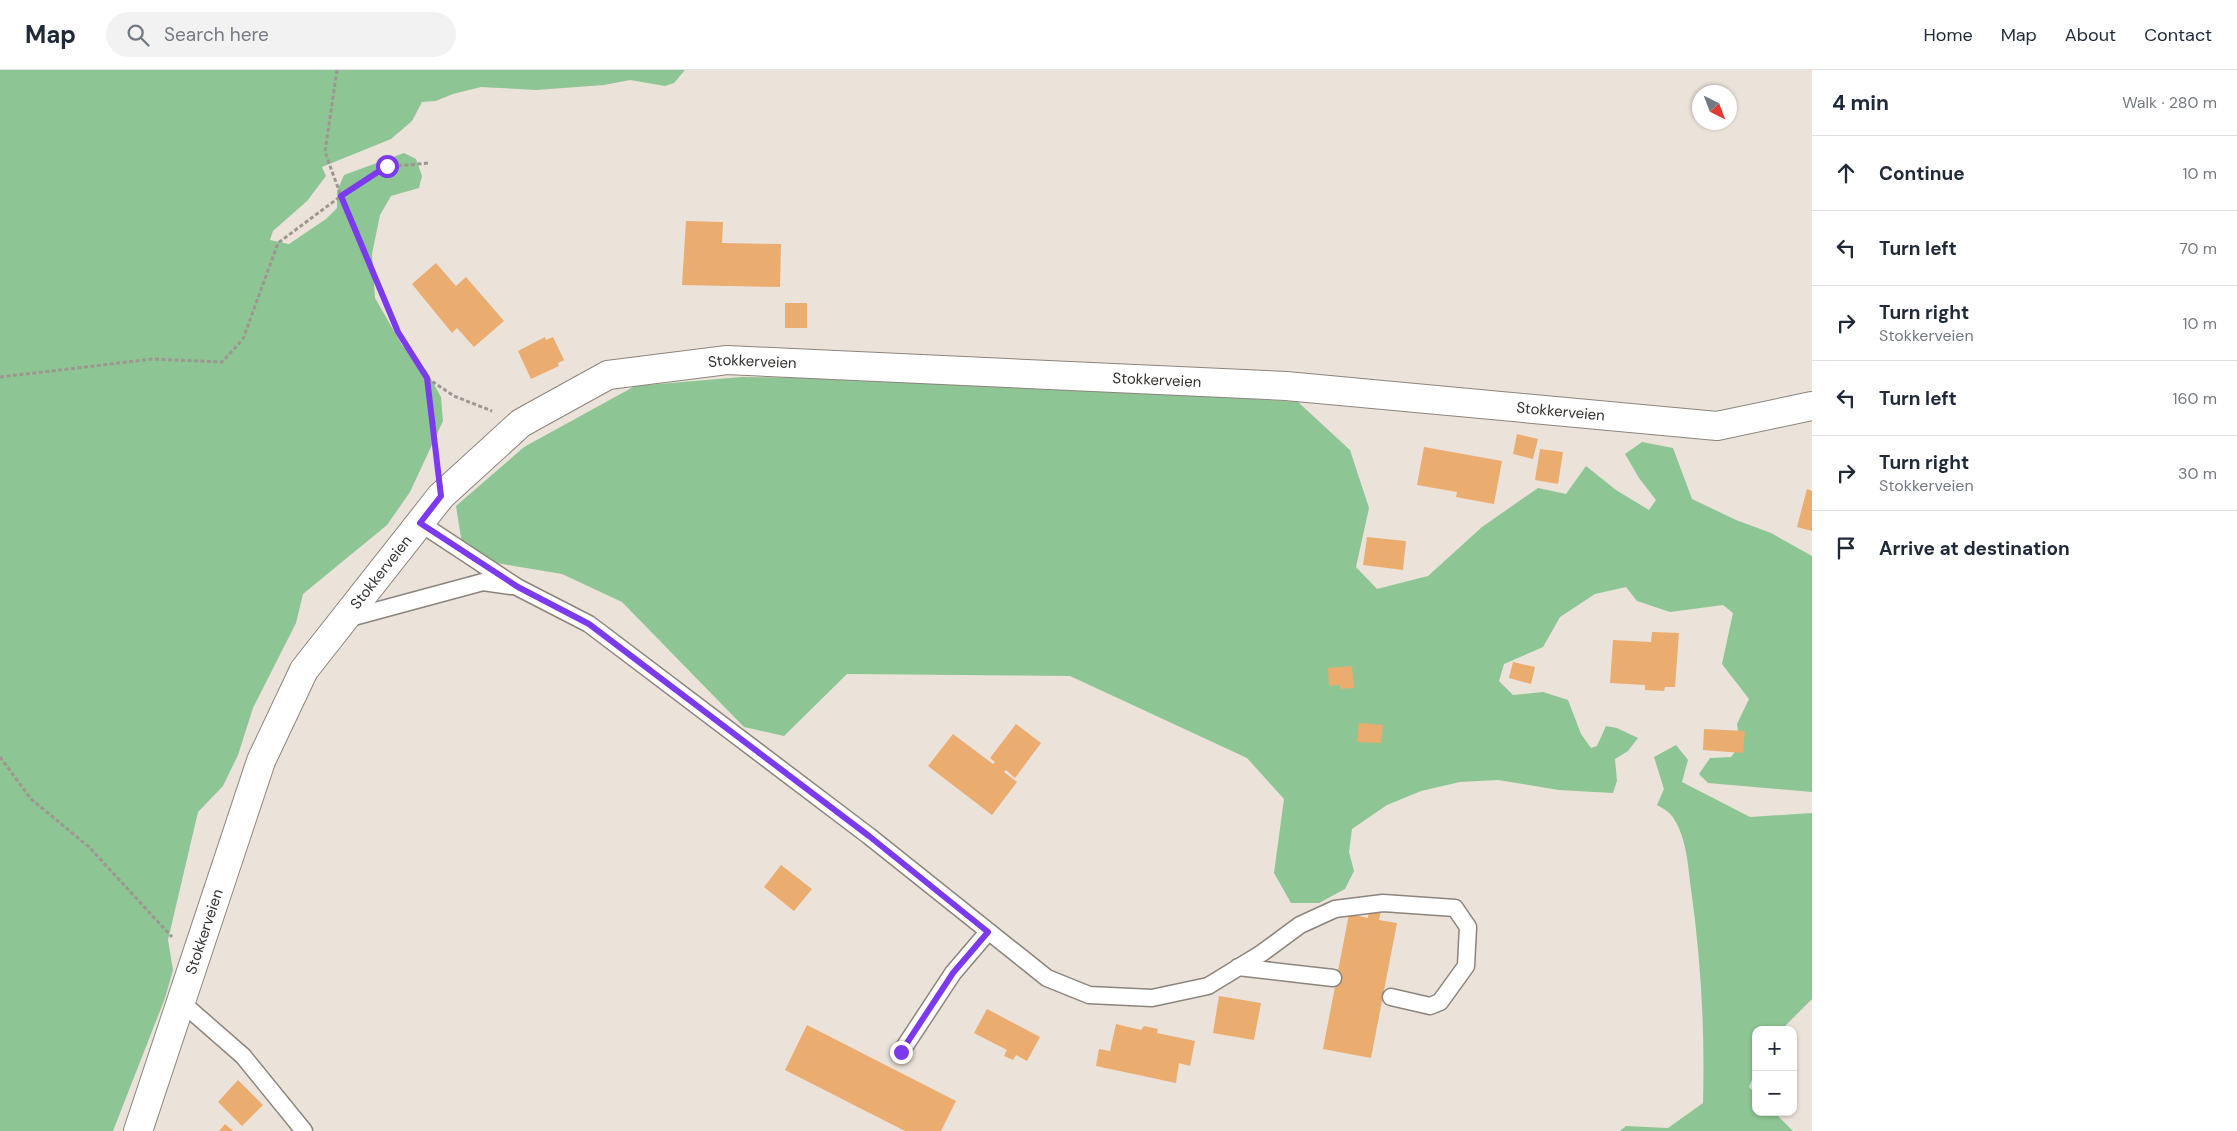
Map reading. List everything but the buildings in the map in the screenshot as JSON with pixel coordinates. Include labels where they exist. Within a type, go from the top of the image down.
[{"type":"street","name":"Stokkerveien","points":[[138,1131],[261,761],[304,670],[441,496],[521,422],[608,375],[727,360],[1286,386],[1717,426],[1812,406]]},
{"type":"lane","points":[[420,523],[518,587],[589,624],[869,836],[1047,978],[1089,995],[1152,998],[1208,986],[1300,925],[1336,909],[1383,904],[1454,908],[1468,927],[1466,966],[1440,1002],[1430,1006],[1391,997]]},
{"type":"lane","points":[[344,620],[483,582],[518,587]]},
{"type":"lane","points":[[901,1052],[953,973],[988,932]]},
{"type":"lane","points":[[1238,967],[1332,978]]},
{"type":"lane","points":[[180,1001],[242,1056],[304,1131]]},
{"type":"path","points":[[337,70],[325,152],[341,196],[398,332],[427,378],[454,396],[521,422]]},
{"type":"path","points":[[0,377],[153,359],[222,362],[243,339],[278,243],[341,196],[387,166],[429,163]]},
{"type":"path","points":[[427,378],[441,496]]},
{"type":"path","points":[[0,757],[32,799],[89,847],[193,961]]},
{"type":"green space","points":[[0,70],[685,70],[674,83],[665,86],[630,80],[604,85],[536,90],[481,87],[453,94],[436,101],[422,102],[412,121],[391,139],[322,167],[326,176],[307,201],[273,231],[270,240],[289,244],[326,219],[337,208],[337,191],[344,175],[404,153],[416,159],[422,176],[419,188],[391,196],[380,215],[372,254],[375,298],[402,345],[426,370],[441,397],[443,421],[410,492],[387,525],[303,594],[296,623],[253,708],[238,755],[223,786],[198,812],[168,940],[173,970],[165,998],[113,1131],[0,1131]]},
{"type":"green space","points":[[742,377],[972,380],[1298,402],[1350,450],[1369,508],[1356,567],[1377,589],[1428,576],[1482,527],[1538,488],[1566,494],[1586,466],[1616,490],[1649,510],[1656,500],[1639,478],[1625,454],[1642,442],[1673,448],[1692,499],[1736,520],[1771,533],[1812,556],[1812,792],[1708,783],[1699,774],[1710,758],[1731,757],[1740,745],[1737,724],[1749,699],[1722,664],[1733,613],[1723,605],[1670,612],[1637,601],[1626,587],[1595,594],[1560,617],[1543,647],[1504,664],[1499,681],[1513,695],[1543,692],[1568,700],[1581,734],[1591,748],[1597,746],[1606,726],[1617,728],[1638,738],[1628,751],[1615,759],[1617,781],[1613,793],[1559,790],[1498,780],[1460,782],[1421,791],[1387,805],[1352,829],[1349,852],[1354,871],[1345,889],[1319,903],[1291,903],[1274,873],[1284,799],[1247,758],[1070,676],[847,674],[784,736],[744,727],[622,602],[562,574],[485,561],[463,550],[456,506],[524,447],[635,386]]},
{"type":"green space","points":[[1676,745],[1688,760],[1682,782],[1750,817],[1812,813],[1812,999],[1785,1026],[1752,1026],[1752,1080],[1749,1087],[1752,1090],[1752,1116],[1778,1116],[1793,1131],[1620,1131],[1626,1126],[1668,1128],[1703,1103],[1701,996],[1688,862],[1682,836],[1674,819],[1657,805],[1664,789],[1654,757]]},
{"type":"route","points":[[387,166],[341,196],[398,332],[427,378],[441,496],[420,523],[518,587],[589,624],[869,836],[988,932],[953,973],[901,1052]]}]
